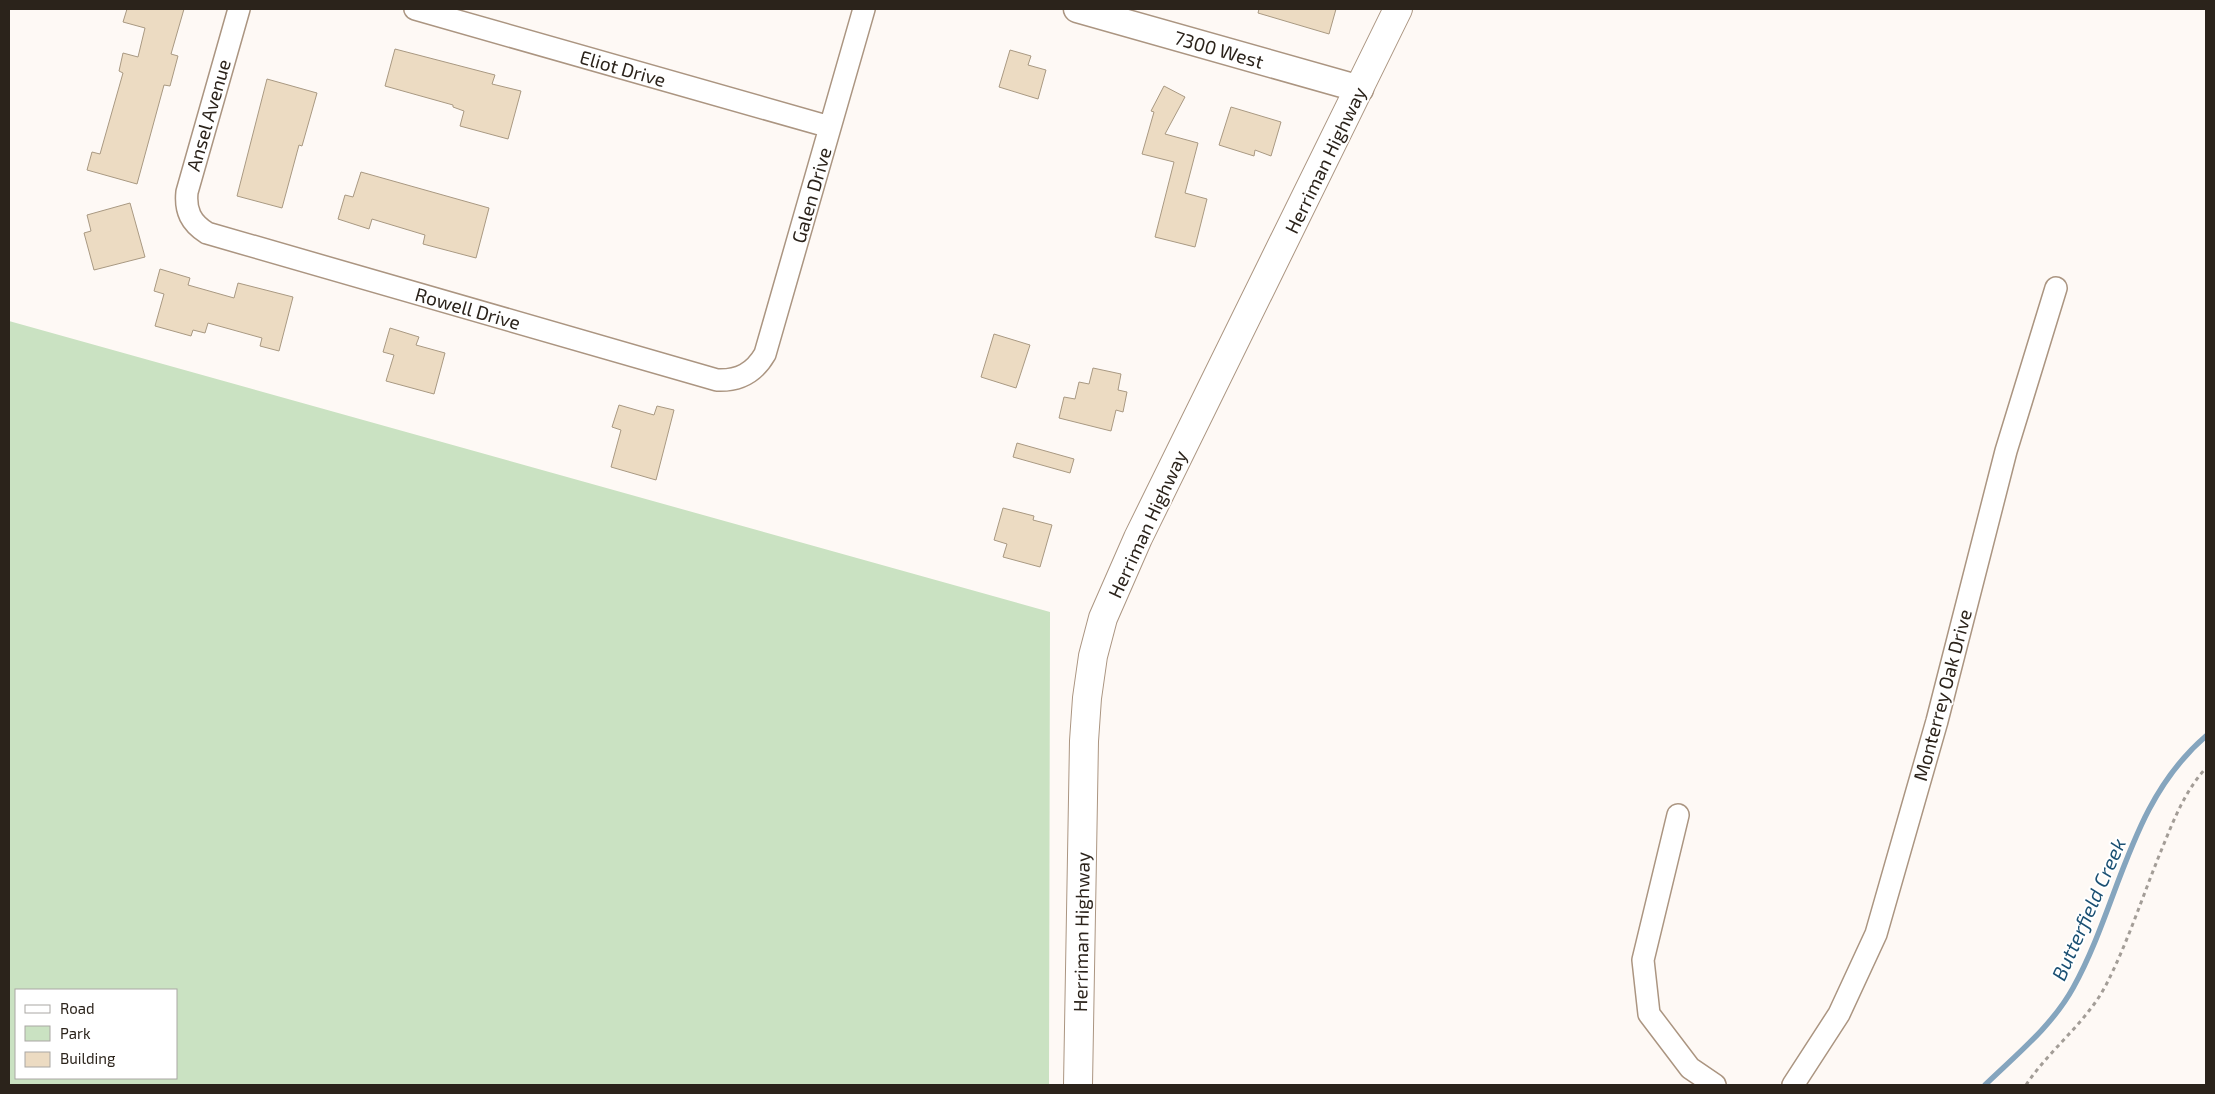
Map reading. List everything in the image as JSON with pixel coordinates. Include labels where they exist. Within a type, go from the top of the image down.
[{"type":"main road","name":"Herriman Highway","points":[[1078,1085],[1084,741],[1087,698],[1095,646],[1103,618],[1138,538],[1398,9]]},
{"type":"street","name":"Ansel Avenue","points":[[192,221],[187,212],[186,192],[238,9]]},
{"type":"street","name":"Eliot Drive","points":[[415,9],[830,126]]},
{"type":"street","name":"Galen Drive","points":[[747,374],[760,362],[765,354],[864,9]]},
{"type":"street","name":"7300 West","points":[[1077,9],[1360,89]]},
{"type":"street","name":"Rowell Drive","points":[[192,221],[207,233],[717,380],[728,380],[747,374]]},
{"type":"street","name":"Monterrey Oak Drive","points":[[1792,1085],[1839,1014],[1876,934],[1937,721],[2006,451],[2056,288]]},
{"type":"street","points":[[1678,815],[1643,960],[1649,1014],[1690,1068],[1715,1085]]},
{"type":"path","points":[[2026,1085],[2038,1067],[2083,1020],[2096,1003],[2117,962],[2174,818],[2196,780],[2206,768]]},
{"type":"green space","points":[[9,321],[1050,612],[1049,1085],[9,1085]]},
{"type":"building","points":[[127,9],[184,9],[171,54],[178,56],[170,86],[164,85],[137,184],[87,170],[92,152],[100,154],[123,73],[119,71],[123,53],[138,57],[145,28],[123,22]]},
{"type":"building","points":[[1259,9],[1336,9],[1329,34],[1258,13]]},
{"type":"building","points":[[395,49],[495,75],[492,84],[521,91],[508,139],[460,126],[464,111],[453,107],[453,105],[385,86]]},
{"type":"building","points":[[1010,50],[1031,56],[1028,65],[1046,70],[1038,99],[999,87]]},
{"type":"building","points":[[267,79],[317,93],[302,146],[299,145],[282,208],[237,196]]},
{"type":"building","points":[[1164,86],[1185,97],[1165,134],[1198,143],[1185,193],[1207,199],[1195,247],[1155,237],[1174,162],[1142,154],[1154,112],[1151,111]]},
{"type":"building","points":[[1231,107],[1281,122],[1271,156],[1255,150],[1254,156],[1219,145]]},
{"type":"building","points":[[361,172],[489,208],[476,258],[423,244],[425,235],[372,219],[369,229],[338,219],[345,195],[353,197]]},
{"type":"building","points":[[130,203],[145,257],[94,270],[84,233],[91,231],[87,215]]},
{"type":"building","points":[[160,269],[190,278],[188,285],[234,298],[238,283],[293,297],[279,351],[260,346],[262,338],[208,323],[205,333],[193,330],[191,336],[155,326],[164,294],[154,291]]},
{"type":"building","points":[[390,328],[419,337],[416,345],[445,353],[434,394],[386,381],[394,355],[383,352]]},
{"type":"building","points":[[994,334],[1030,345],[1016,388],[981,377]]},
{"type":"building","points":[[1093,368],[1121,374],[1118,390],[1127,392],[1123,412],[1116,410],[1111,431],[1059,418],[1064,397],[1075,399],[1079,382],[1089,384]]},
{"type":"building","points":[[619,405],[654,415],[657,406],[674,410],[656,480],[611,467],[621,430],[612,427]]},
{"type":"building","points":[[1017,443],[1074,459],[1070,473],[1013,457]]},
{"type":"building","points":[[1003,508],[1034,516],[1033,520],[1052,525],[1040,567],[1003,557],[1007,544],[994,540]]},
{"type":"waterway","name":"Butterfield Creek","points":[[1985,1085],[2033,1040],[2055,1015],[2073,988],[2103,922],[2142,822],[2159,791],[2180,762],[2206,736]]}]
